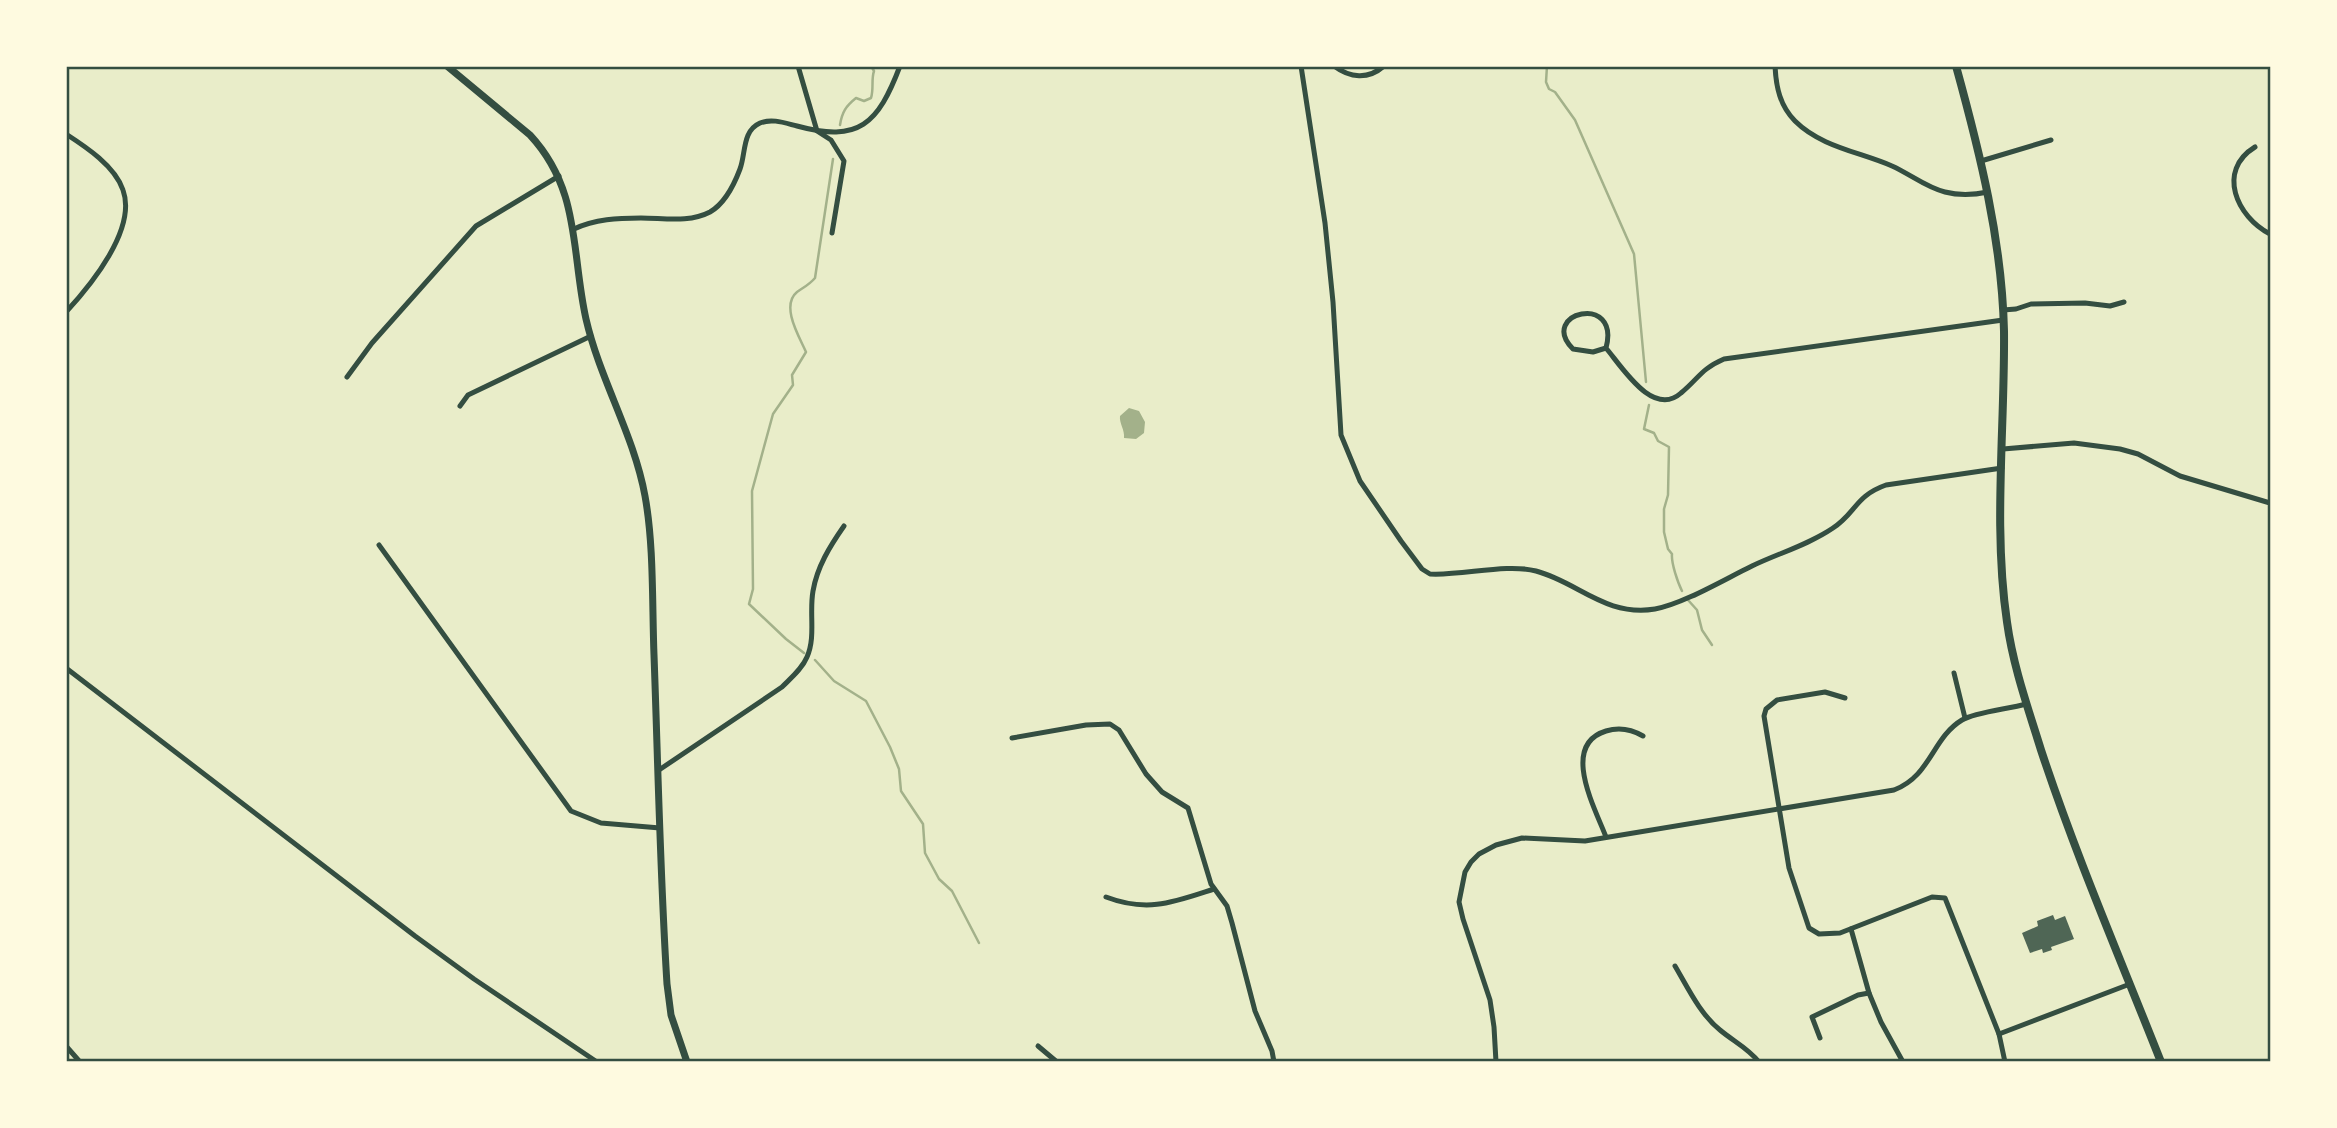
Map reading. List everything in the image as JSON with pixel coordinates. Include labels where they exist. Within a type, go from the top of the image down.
[{"type":"main road","points":[[1956,66],[1988,192],[2003,310],[2001,533],[2005,610],[2015,664],[2061,807],[2161,1062]]},
{"type":"street","points":[[447,66],[530,135],[559,176],[574,229],[590,336],[634,457],[645,497],[668,996],[674,1026],[687,1062]]},
{"type":"street","points":[[798,66],[817,131],[831,140],[844,161],[832,233]]},
{"type":"street","points":[[574,229],[598,221],[680,219],[704,215],[719,204],[732,186],[740,169],[748,136],[757,125],[772,121],[837,134],[850,130],[864,123],[877,111],[900,66]]},
{"type":"street","points":[[1301,66],[1325,223],[1341,435],[1360,481],[1422,569],[1430,574],[1532,570],[1617,607],[1655,608],[1688,596],[1818,537],[1841,523],[1869,491],[1886,485],[2002,468]]},
{"type":"street","points":[[1334,66],[1343,73],[1362,76],[1372,75],[1384,66]]},
{"type":"street","points":[[1774,66],[1778,93],[1783,104],[1793,119],[1811,134],[1891,165],[1937,190],[1961,195],[1988,192]]},
{"type":"street","points":[[66,134],[114,173],[124,190],[126,214],[125,223],[105,263],[66,312]]},
{"type":"street","points":[[1981,160],[2051,140]]},
{"type":"street","points":[[2255,147],[2245,153],[2238,163],[2233,179],[2236,196],[2258,228],[2270,234]]},
{"type":"street","points":[[347,377],[381,333],[476,226],[559,176]]},
{"type":"street","points":[[2003,310],[2031,304],[2085,303],[2110,306],[2124,302]]},
{"type":"street","points":[[1606,348],[1593,352],[1573,349],[1564,338],[1568,321],[1584,312],[1604,321],[1608,332],[1606,348],[1644,392],[1656,399],[1670,399],[1682,392],[1704,369],[1724,359],[2003,320]]},
{"type":"street","points":[[460,406],[468,395],[590,336]]},
{"type":"street","points":[[2003,449],[2074,443],[2120,449],[2138,454],[2180,476],[2270,503]]},
{"type":"street","points":[[659,770],[782,687],[799,670],[807,658],[811,638],[813,591],[816,581],[826,553],[844,526]]},
{"type":"street","points":[[379,545],[571,811],[601,823],[660,828]]},
{"type":"street","points":[[66,668],[415,936],[597,1062]]},
{"type":"street","points":[[1954,673],[1965,718]]},
{"type":"street","points":[[1846,698],[1825,692],[1777,700],[1766,709],[1764,723],[1789,868],[1806,923],[1812,931],[1826,935],[1851,929],[1932,897],[1945,898],[1999,1034],[2005,1062]]},
{"type":"street","points":[[1496,1062],[1488,992],[1460,907],[1460,890],[1467,867],[1484,851],[1511,840],[1536,838],[1571,842],[1890,791],[1903,786],[1919,774],[1948,732],[1965,718],[2026,704]]},
{"type":"street","points":[[1012,738],[1086,725],[1110,724],[1119,730],[1154,783],[1169,797],[1188,808],[1214,889],[1227,906],[1255,1011],[1274,1062]]},
{"type":"street","points":[[1606,837],[1586,783],[1582,765],[1583,751],[1595,735],[1607,730],[1626,729],[1643,736]]},
{"type":"street","points":[[1106,897],[1130,906],[1147,906],[1181,900],[1214,889]]},
{"type":"street","points":[[1851,929],[1869,993],[1881,1023],[1903,1062]]},
{"type":"street","points":[[1675,966],[1708,1019],[1753,1054],[1759,1062]]},
{"type":"street","points":[[1999,1034],[2130,984]]},
{"type":"street","points":[[1820,1038],[1812,1017],[1858,995],[1869,993]]},
{"type":"street","points":[[1038,1045],[1057,1062]]},
{"type":"street","points":[[66,1046],[80,1062]]},
{"type":"shaded area","points":[[1129,408],[1139,411],[1145,422],[1144,433],[1136,439],[1124,438],[1120,421],[1120,416]]},
{"type":"building","points":[[2053,915],[2055,920],[2065,916],[2074,939],[2051,947],[2052,950],[2043,953],[2042,949],[2030,953],[2022,933],[2038,926],[2037,921]]},
{"type":"waterway","points":[[840,125],[843,113],[856,98],[864,101],[871,98],[874,71],[871,66]]},
{"type":"waterway","points":[[1547,66],[1546,82],[1549,89],[1555,92],[1575,120],[1634,254],[1646,382]]},
{"type":"waterway","points":[[804,653],[749,604],[753,589],[752,491],[773,414],[793,385],[792,375],[806,352],[796,331],[790,305],[797,292],[815,278],[833,159]]},
{"type":"waterway","points":[[1649,405],[1644,429],[1654,433],[1658,441],[1669,447],[1664,532],[1682,591]]},
{"type":"waterway","points":[[1688,600],[1697,610],[1702,630],[1712,645]]},
{"type":"waterway","points":[[815,660],[834,681],[866,701],[899,769],[901,791],[923,824],[925,853],[939,879],[952,891],[979,943]]}]
